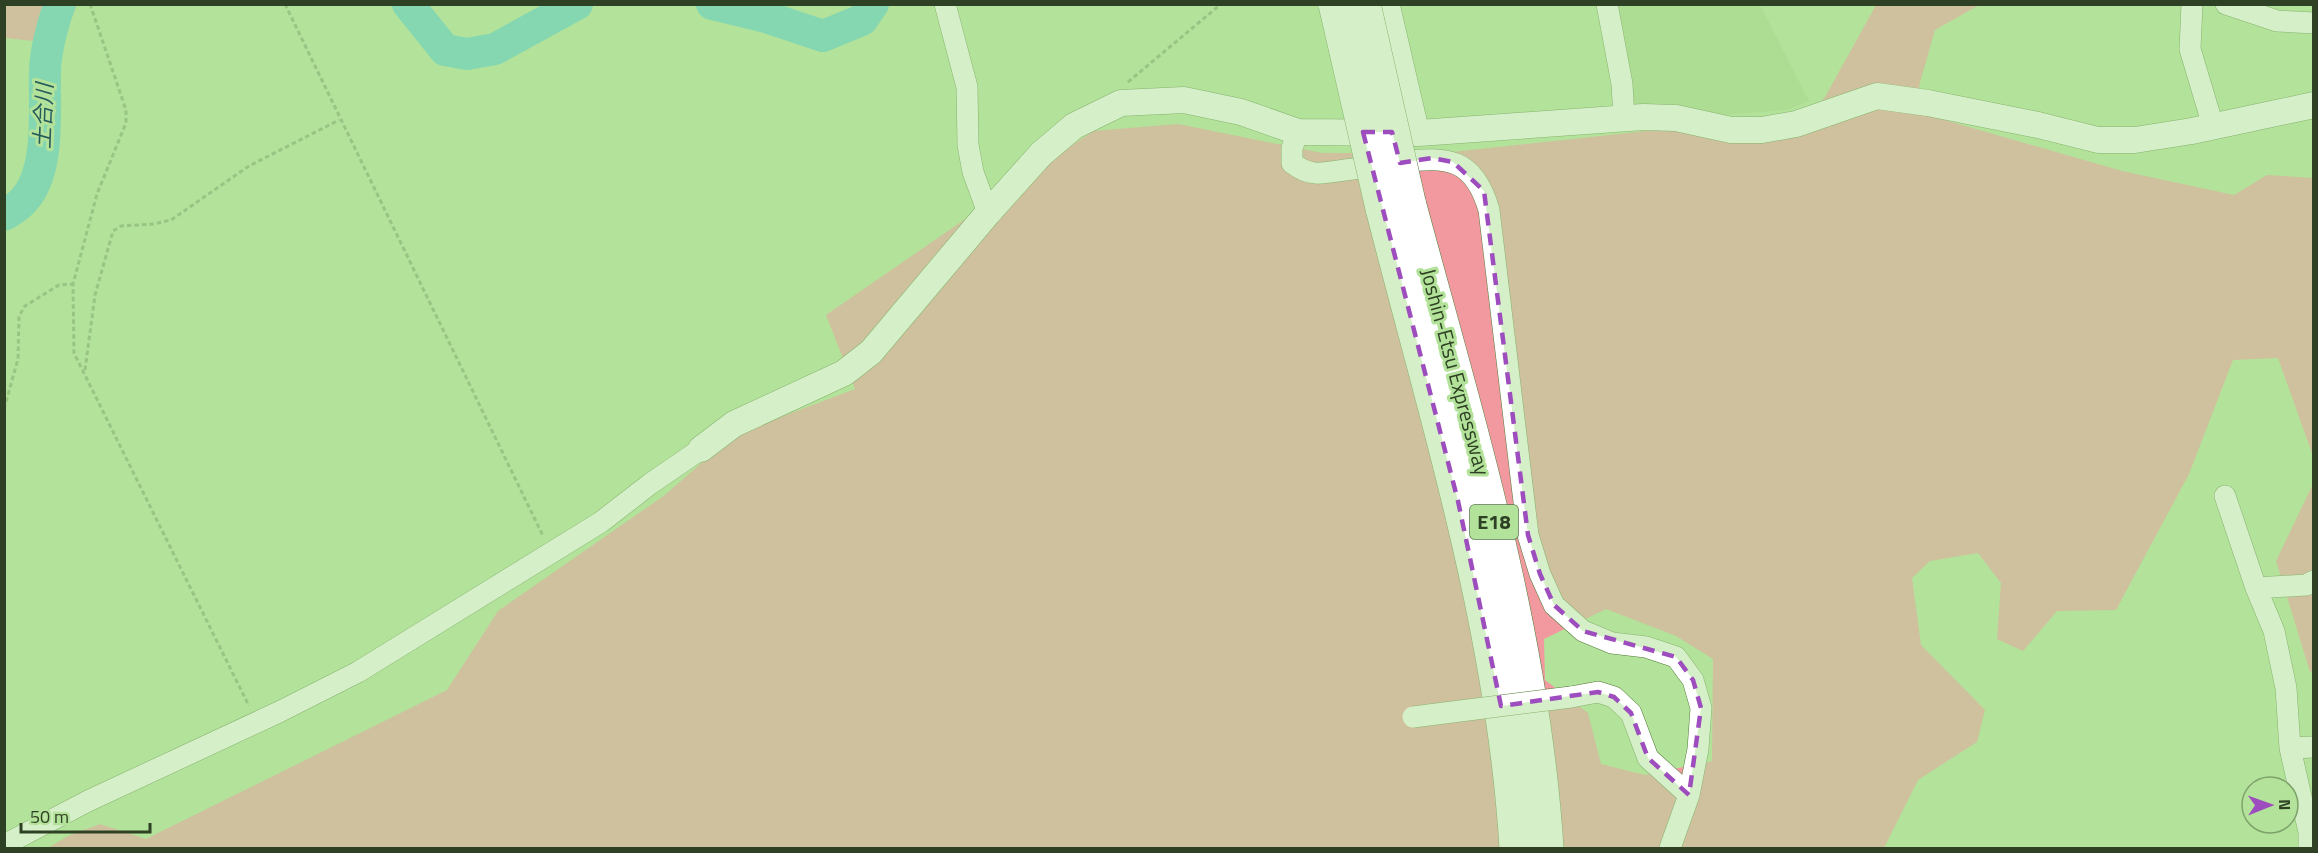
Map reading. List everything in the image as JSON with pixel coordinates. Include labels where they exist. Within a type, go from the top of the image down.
[{"type":"highway","name":"Joshin-Etsu Expressway","points":[[1335,4],[1395,205],[1487,491],[1524,658],[1536,734],[1547,849]]},
{"type":"highway","name":"Joshin-Etsu Expressway","points":[[1364,4],[1395,205],[1478,584],[1507,741],[1516,849]]},
{"type":"street","points":[[945,4],[967,87],[968,145],[973,172],[988,213]]},
{"type":"street","points":[[1389,4],[1419,133]]},
{"type":"street","points":[[1607,4],[1622,84],[1624,118]]},
{"type":"street","points":[[2192,4],[2190,49],[2213,126]]},
{"type":"street","points":[[2226,4],[2277,21],[2313,23]]},
{"type":"street","points":[[4,845],[88,801],[279,712],[358,672],[602,522],[650,484],[701,450],[734,424],[844,373],[871,352],[1041,154],[1074,126],[1121,103],[1184,100],[1241,112],[1298,132],[1419,133],[1624,118],[1676,118],[1731,130],[1762,130],[1796,124],[1877,96],[1928,103],[2038,125],[2098,140],[2135,140],[2313,105]]},
{"type":"street","points":[[1298,132],[1292,148],[1292,163],[1305,172],[1335,172],[1432,158],[1453,162],[1474,177],[1484,191],[1489,210],[1528,535],[1540,574],[1554,605],[1583,631],[1612,643],[1646,647],[1676,657],[1693,680],[1701,708],[1698,749],[1689,795],[1670,849]]},
{"type":"street","points":[[2225,496],[2256,588],[2274,631],[2286,688],[2290,748],[2309,832],[2309,849]]},
{"type":"street","points":[[2256,588],[2306,585],[2313,581]]},
{"type":"street","points":[[1413,717],[1598,692],[1614,697],[1631,713],[1648,758],[1689,795]]},
{"type":"street","points":[[2290,748],[2313,747]]},
{"type":"path","points":[[90,4],[126,110],[126,123],[97,194],[73,284],[74,353],[249,707]]},
{"type":"path","points":[[285,4],[339,120],[544,537]]},
{"type":"path","points":[[1121,103],[1128,81],[1221,4]]},
{"type":"path","points":[[85,372],[94,295],[112,231],[121,226],[153,224],[171,220],[249,166],[339,120]]},
{"type":"path","points":[[4,409],[18,359],[19,316],[25,306],[59,285],[73,284]]},
{"type":"highlighted area","points":[[1363,132],[1392,132],[1400,163],[1432,158],[1453,162],[1484,191],[1528,535],[1540,574],[1554,605],[1583,631],[1676,657],[1693,680],[1701,708],[1689,795],[1648,758],[1631,713],[1614,697],[1598,692],[1501,706],[1458,501]]},
{"type":"shaded area","points":[[5,4],[77,5],[67,30],[44,42],[5,38]]},
{"type":"shaded area","points":[[1981,4],[1935,30],[1919,86],[1924,114],[2122,171],[2234,195],[2267,175],[2313,178],[2313,456],[2278,358],[2233,360],[2189,474],[2116,610],[2057,611],[2023,651],[1997,639],[2001,583],[1978,553],[1930,561],[1912,578],[1921,645],[1985,710],[1977,742],[1918,780],[1884,848],[48,848],[68,836],[100,824],[146,839],[447,690],[498,611],[665,495],[733,435],[855,389],[826,315],[1093,131],[1178,124],[1322,153],[1443,153],[1664,129],[1791,136],[1825,97],[1876,5]],"holes":[[[1606,609],[1676,636],[1713,659],[1712,761],[1645,775],[1601,764],[1588,713],[1545,680],[1544,639]]]},
{"type":"shaded area","points":[[1613,5],[1760,5],[1809,101],[1787,110],[1722,115],[1675,104],[1631,107]]},
{"type":"shaded area","points":[[2313,484],[2313,671],[2310,672],[2276,561]]},
{"type":"waterway","name":"土合川","points":[[4,215],[23,201],[32,189],[38,174],[44,140],[46,56],[60,4]]},
{"type":"waterway","name":"土合川","points":[[408,4],[445,50],[467,54],[495,49],[577,4]]},
{"type":"waterway","name":"土合川","points":[[712,4],[766,17],[823,36],[862,20],[873,4]]}]
